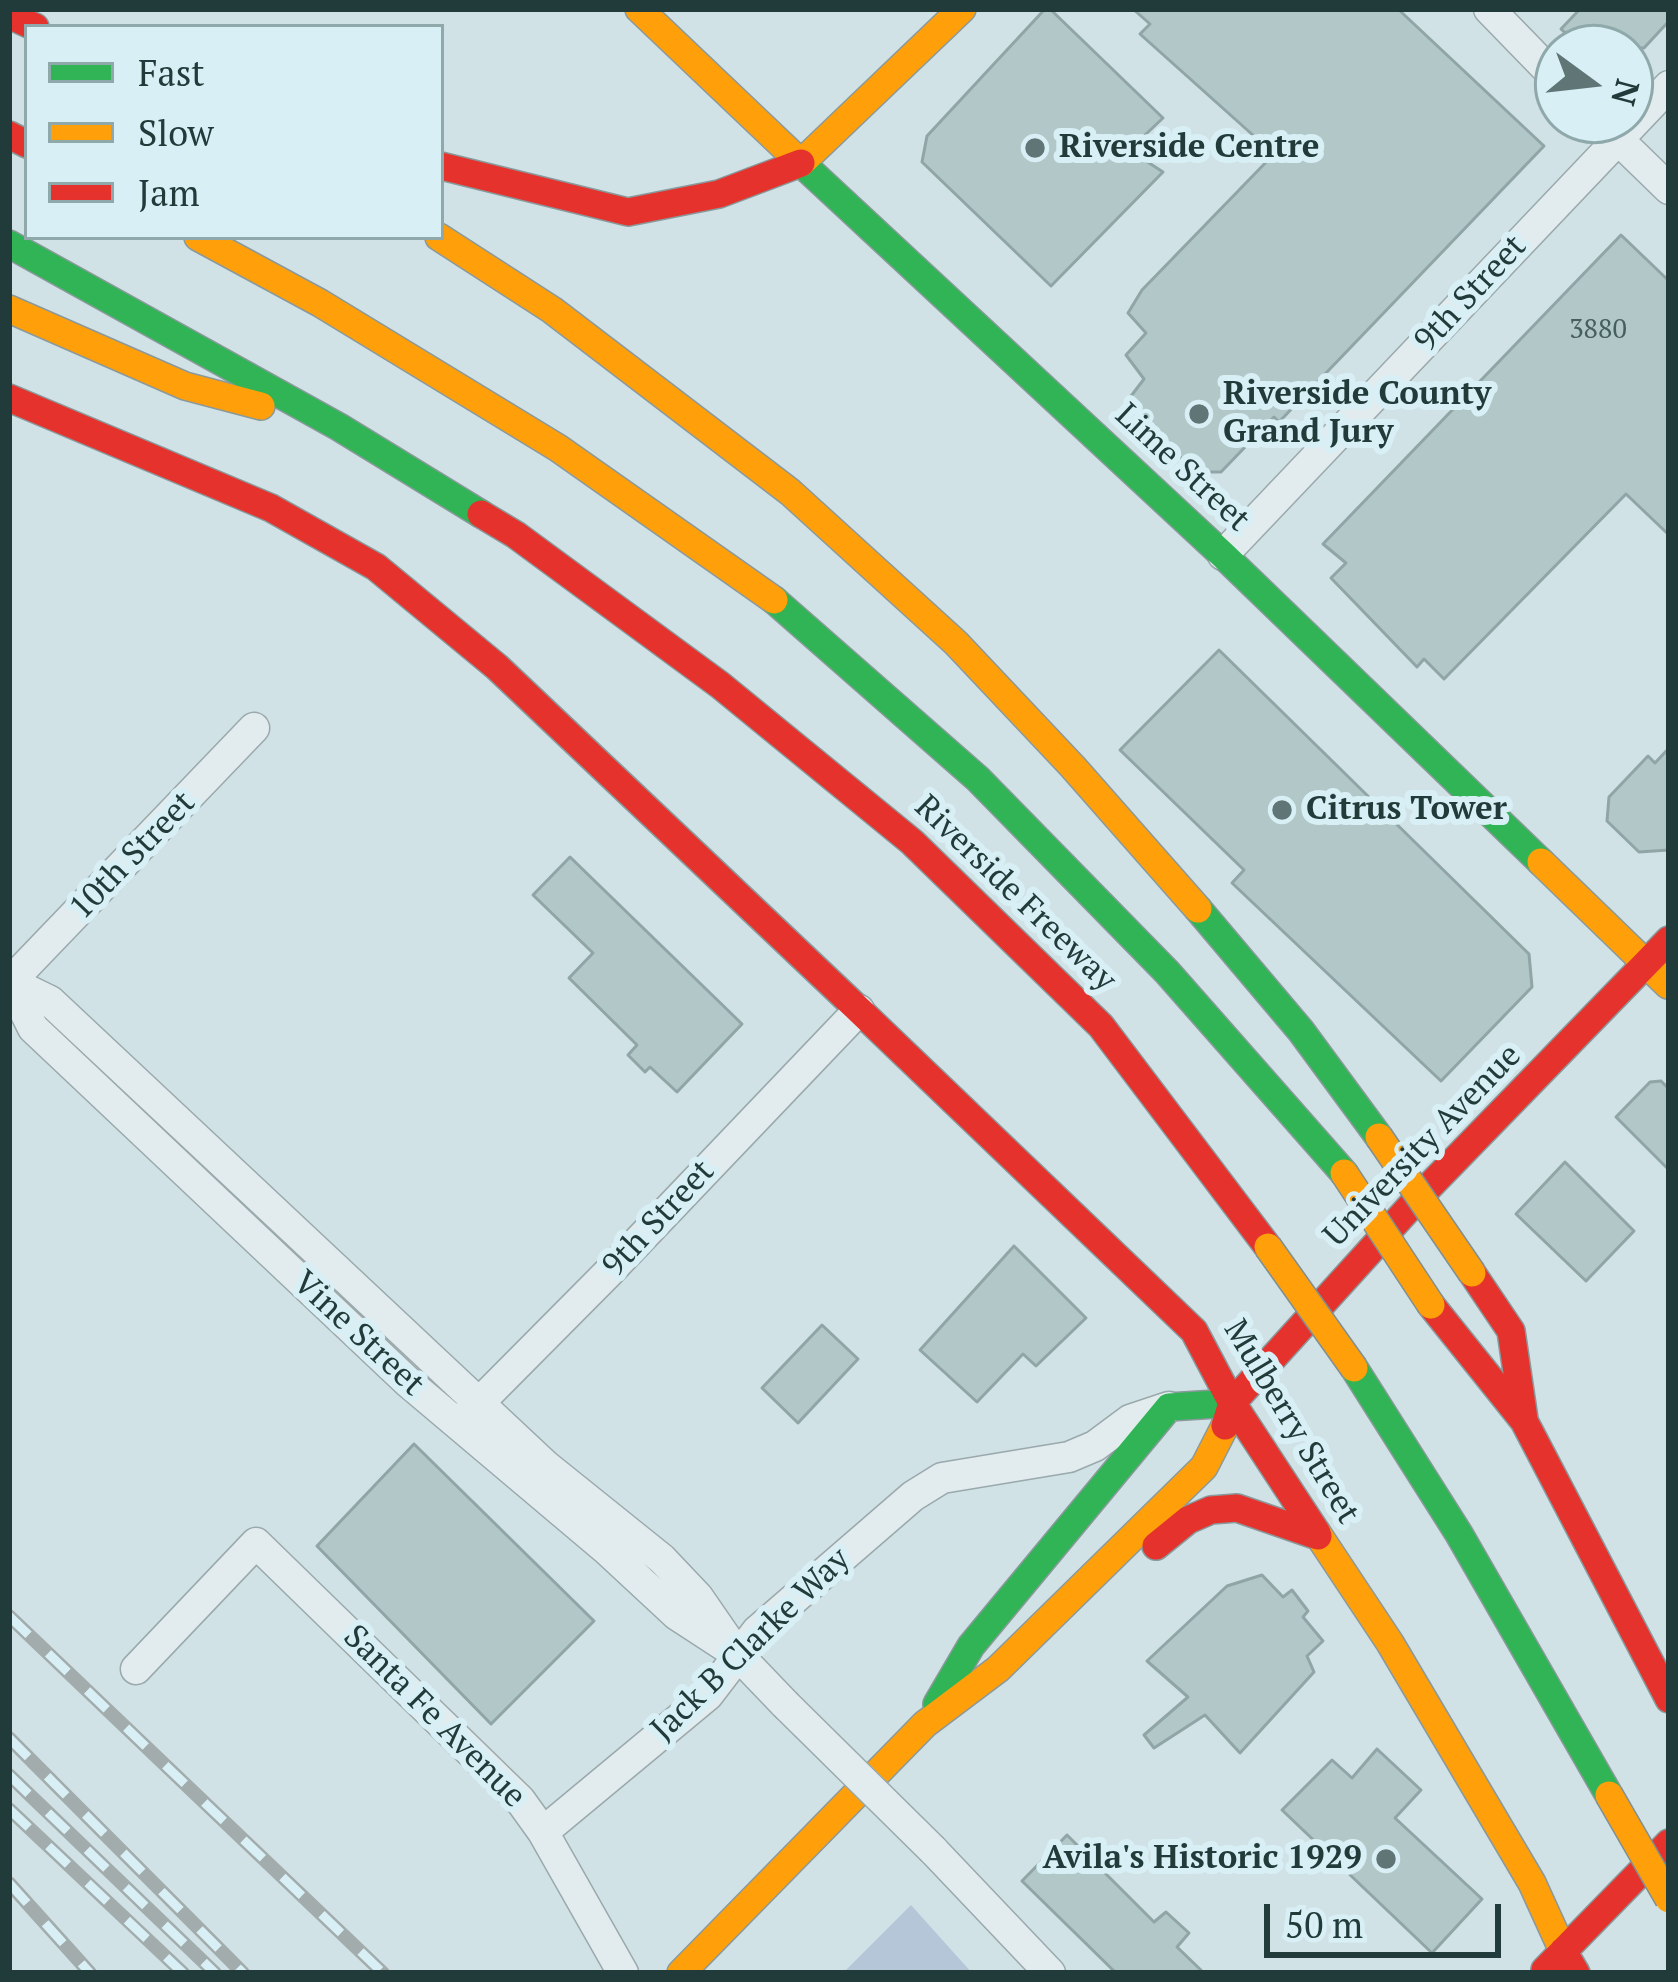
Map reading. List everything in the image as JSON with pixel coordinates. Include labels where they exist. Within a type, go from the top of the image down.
[{"type":"main road","name":"Lime Street","points":[[639,9],[1222,555],[1669,986]]},
{"type":"main road","points":[[444,167],[628,212],[719,194],[801,163],[962,9]]},
{"type":"main road","name":"Riverside Freeway","points":[[204,240],[320,302],[558,448],[782,607],[978,779],[1167,972],[1344,1173],[1431,1305],[1524,1421],[1669,1699]]},
{"type":"main road","points":[[444,240],[552,310],[790,492],[956,643],[1073,766],[1301,1031],[1379,1136],[1511,1331],[1524,1421]]},
{"type":"main road","name":"Riverside Freeway","points":[[9,244],[339,427],[516,535],[720,685],[912,842],[1101,1025],[1354,1368],[1459,1534],[1669,1899]]},
{"type":"main road","points":[[9,309],[185,386],[339,427]]},
{"type":"main road","name":"Mulberry Street","points":[[9,398],[271,508],[376,567],[497,667],[1194,1331],[1232,1403],[1425,1702],[1532,1883],[1570,1962]]},
{"type":"main road","name":"University Avenue","points":[[681,1973],[925,1724],[998,1670],[1204,1468],[1221,1440],[1232,1403],[1419,1197],[1669,940]]},
{"type":"main road","points":[[1169,1407],[1232,1403]]},
{"type":"main road","name":"University Avenue","points":[[925,1724],[971,1646],[1169,1407]]},
{"type":"main road","points":[[1090,1579],[1120,1575],[1188,1520],[1211,1510],[1237,1508],[1318,1536]]},
{"type":"main road","points":[[1541,1973],[1570,1962],[1669,1843]]},
{"type":"street","points":[[1489,9],[1534,55]]},
{"type":"street","name":"9th Street","points":[[1222,555],[1594,144]]},
{"type":"street","points":[[1622,144],[1669,189]]},
{"type":"street","name":"10th Street","points":[[10,981],[254,728]]},
{"type":"street","name":"Vine Street","points":[[10,981],[50,1001],[545,1465],[662,1559],[698,1597],[738,1655],[784,1704],[1051,1973]]},
{"type":"street","name":"Vine Street","points":[[10,981],[33,1028],[456,1426],[607,1550],[677,1615],[738,1655]]},
{"type":"street","name":"9th Street","points":[[456,1426],[859,1010]]},
{"type":"street","name":"Jack B Clarke Way","points":[[544,1832],[707,1695],[757,1631],[913,1496],[942,1478],[1069,1457],[1096,1446],[1130,1420],[1169,1407]]},
{"type":"street","name":"Santa Fe Avenue","points":[[136,1669],[256,1543],[495,1771],[544,1832],[623,1973]]},
{"type":"shaded area","points":[[911,1905],[972,1973],[843,1973]]},
{"type":"building","name":"Riverside Centre","points":[[1045,9],[1163,118],[1145,135],[1143,159],[1163,172],[1051,286],[922,162],[927,136]]},
{"type":"building","points":[[1133,9],[1398,9],[1534,137],[1534,144],[1544,146],[1279,422],[1274,417],[1221,472],[1197,472],[1142,424],[1128,400],[1144,379],[1126,355],[1146,333],[1128,313],[1142,290],[1274,154],[1140,34],[1150,24]]},
{"type":"building","points":[[1580,9],[1669,9],[1669,21],[1654,37],[1654,24],[1566,24]]},
{"type":"building","points":[[1621,235],[1669,281],[1669,535],[1626,494],[1444,679],[1424,659],[1417,667],[1331,578],[1346,563],[1323,544]]},
{"type":"building","name":"Citrus Tower","points":[[1219,650],[1529,954],[1532,987],[1441,1081],[1232,883],[1244,870],[1120,750]]},
{"type":"building","points":[[1669,748],[1669,850],[1639,852],[1607,821],[1609,797],[1648,756],[1655,763]]},
{"type":"building","points":[[570,857],[742,1024],[677,1092],[650,1067],[645,1072],[628,1055],[637,1045],[569,978],[593,953],[533,895]]},
{"type":"building","points":[[1661,1081],[1669,1089],[1669,1170],[1616,1117],[1650,1082]]},
{"type":"building","points":[[1565,1162],[1634,1231],[1586,1281],[1516,1214]]},
{"type":"building","points":[[1014,1246],[1086,1318],[1036,1366],[1023,1354],[977,1402],[920,1350]]},
{"type":"building","points":[[822,1325],[858,1359],[798,1423],[762,1388]]},
{"type":"building","points":[[414,1444],[594,1621],[491,1724],[317,1546]]},
{"type":"building","points":[[1262,1575],[1283,1597],[1292,1590],[1308,1611],[1303,1617],[1323,1641],[1307,1656],[1314,1672],[1240,1753],[1205,1715],[1154,1748],[1144,1735],[1188,1697],[1147,1661],[1227,1586]]},
{"type":"building","name":"Avila's Historic 1929","points":[[1377,1749],[1421,1790],[1395,1818],[1482,1899],[1432,1953],[1282,1810],[1332,1760],[1352,1778]]},
{"type":"building","points":[[1067,1835],[1154,1922],[1166,1912],[1189,1933],[1177,1947],[1204,1973],[1116,1973],[1022,1881]]},
{"type":"railway","points":[[9,1616],[383,1973]]},
{"type":"railway","points":[[9,1738],[243,1973]]},
{"type":"railway","points":[[9,1775],[215,1973]]},
{"type":"railway","points":[[9,1809],[183,1973]]},
{"type":"railway","points":[[9,1883],[90,1973]]},
{"type":"traffic: fast","points":[[801,163],[1223,555],[1541,862]]},
{"type":"traffic: fast","points":[[9,244],[339,427],[481,514]]},
{"type":"traffic: fast","points":[[774,600],[978,779],[1167,972],[1344,1173]]},
{"type":"traffic: fast","points":[[1198,909],[1301,1031],[1379,1137]]},
{"type":"traffic: fast","points":[[1354,1368],[1459,1534],[1609,1795]]},
{"type":"traffic: fast","points":[[937,1704],[971,1646],[1169,1407],[1232,1403]]},
{"type":"traffic: slow","points":[[639,9],[801,163],[962,9]]},
{"type":"traffic: slow","points":[[204,240],[320,303],[558,448],[774,600]]},
{"type":"traffic: slow","points":[[444,240],[552,310],[790,492],[956,643],[1198,909]]},
{"type":"traffic: slow","points":[[9,309],[185,386],[261,406]]},
{"type":"traffic: slow","points":[[1541,862],[1668,985]]},
{"type":"traffic: slow","points":[[1379,1137],[1472,1273]]},
{"type":"traffic: slow","points":[[1344,1173],[1431,1305]]},
{"type":"traffic: slow","points":[[1268,1247],[1354,1368]]},
{"type":"traffic: slow","points":[[681,1973],[925,1724],[998,1669],[1204,1467],[1225,1426]]},
{"type":"traffic: slow","points":[[1317,1533],[1390,1643],[1532,1883],[1563,1951]]},
{"type":"traffic: slow","points":[[1609,1795],[1669,1899]]},
{"type":"traffic: jam","points":[[9,15],[28,24]]},
{"type":"traffic: jam","points":[[9,135],[24,142]]},
{"type":"traffic: jam","points":[[444,167],[628,212],[719,194],[801,163]]},
{"type":"traffic: jam","points":[[9,398],[271,508],[376,567],[497,667],[859,1010]]},
{"type":"traffic: jam","points":[[481,514],[720,685],[912,842],[1101,1026],[1268,1247]]},
{"type":"traffic: jam","points":[[1225,1426],[1232,1403],[1419,1197],[1669,940]]},
{"type":"traffic: jam","points":[[859,1010],[1194,1331],[1232,1403],[1317,1533]]},
{"type":"traffic: jam","points":[[1472,1273],[1511,1331],[1524,1419]]},
{"type":"traffic: jam","points":[[1431,1305],[1524,1421],[1669,1699]]},
{"type":"traffic: jam","points":[[1156,1546],[1188,1520],[1211,1510],[1237,1508],[1318,1536]]},
{"type":"traffic: jam","points":[[1545,1970],[1669,1843]]},
{"type":"traffic: jam","points":[[1563,1951],[1576,1973]]},
{"type":"place","name":"Riverside Centre","points":[[1035,148]]},
{"type":"place","name":"Riverside County Grand Jury","points":[[1199,414]]},
{"type":"place","name":"Citrus Tower","points":[[1282,810]]},
{"type":"place","name":"Avila's Historic 1929","points":[[1386,1859]]}]
